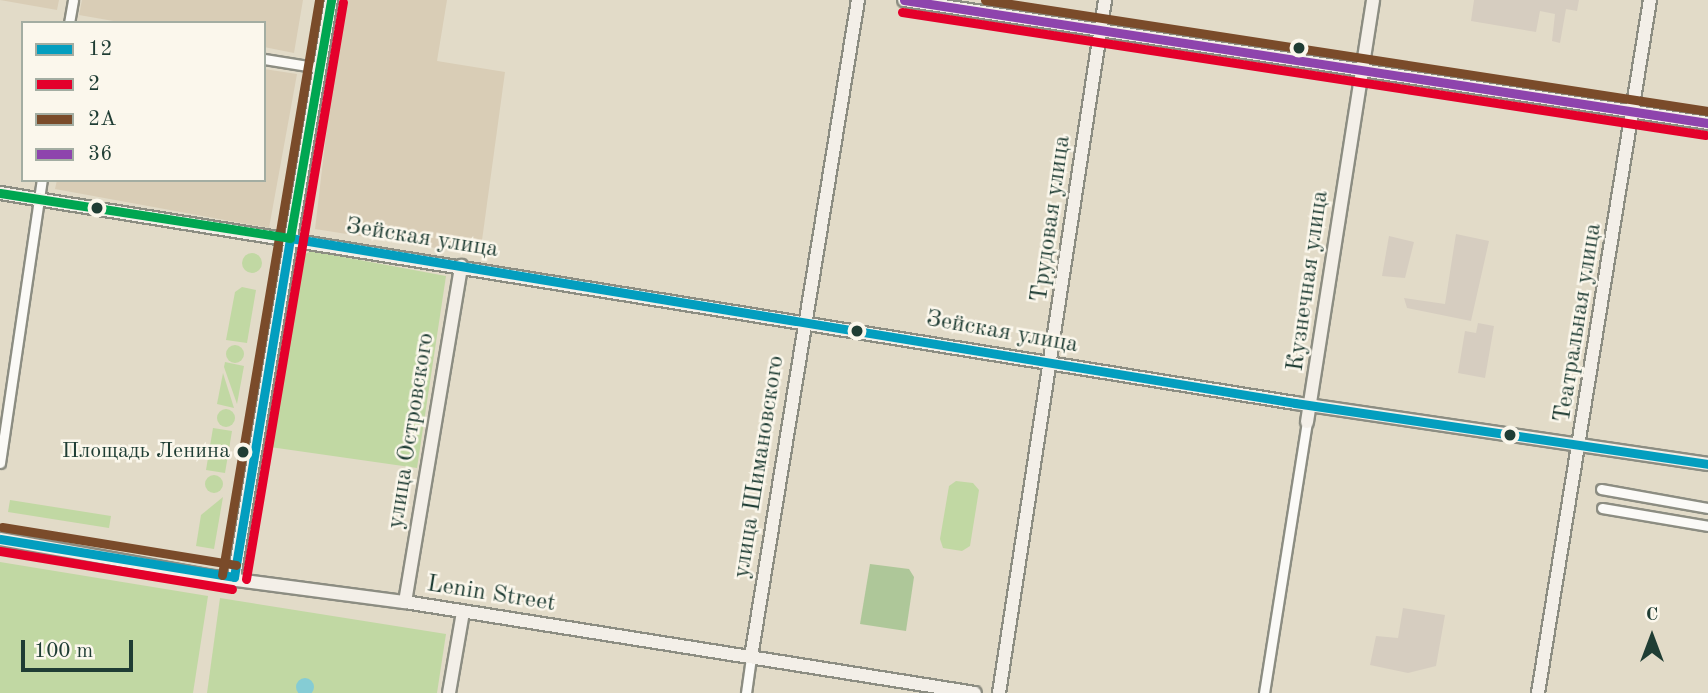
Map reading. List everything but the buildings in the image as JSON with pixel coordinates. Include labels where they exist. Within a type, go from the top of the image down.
[{"type":"street","points":[[69,21],[73,0]]},
{"type":"street","points":[[234,577],[331,0]]},
{"type":"street","name":"улица Шимановского","points":[[746,693],[858,0]]},
{"type":"street","points":[[904,0],[1708,123]]},
{"type":"street","name":"Трудовая улица","points":[[999,693],[1053,363],[1105,0]]},
{"type":"street","name":"Кузнечная улица","points":[[1264,693],[1373,0]]},
{"type":"street","name":"Театральная улица","points":[[1538,693],[1581,445],[1650,0]]},
{"type":"street","points":[[266,59],[320,68]]},
{"type":"street","points":[[0,463],[42,182]]},
{"type":"street","name":"Зейская улица","points":[[0,193],[1310,405],[1708,464]]},
{"type":"street","name":"улица Островского","points":[[405,603],[461,266]]},
{"type":"street","points":[[1601,489],[1708,508]]},
{"type":"street","points":[[1602,509],[1708,526]]},
{"type":"street","name":"Lenin Street","points":[[0,539],[975,693]]},
{"type":"street","points":[[449,693],[463,612]]},
{"type":"shaded area","points":[[0,0],[59,0],[57,10]]},
{"type":"shaded area","points":[[82,0],[303,0],[294,53],[266,47],[266,21],[114,21],[79,15]]},
{"type":"shaded area","points":[[342,0],[447,0],[437,61],[505,72],[480,255],[315,229]]},
{"type":"shaded area","points":[[1474,0],[1579,0],[1577,11],[1566,9],[1560,43],[1552,41],[1555,14],[1540,11],[1536,32],[1471,21]]},
{"type":"shaded area","points":[[266,69],[297,74],[269,228],[55,189],[57,182],[266,182]]},
{"type":"shaded area","points":[[1456,234],[1489,241],[1471,321],[1407,308],[1404,298],[1445,304]]},
{"type":"shaded area","points":[[1389,236],[1414,242],[1405,278],[1382,276]]},
{"type":"shaded area","points":[[1478,323],[1494,326],[1485,378],[1458,373],[1465,331],[1476,333]]},
{"type":"shaded area","points":[[1403,608],[1445,615],[1436,666],[1408,673],[1370,665],[1376,636],[1398,638]]},
{"type":"green space","points":[[311,251],[446,276],[417,468],[263,446],[259,439],[292,261]]},
{"type":"green space","points":[[248,253],[256,253],[262,263],[256,273],[248,273],[242,267],[242,259]]},
{"type":"green space","points":[[242,287],[256,290],[247,343],[226,340],[235,292]]},
{"type":"green space","points":[[235,345],[241,348],[244,354],[241,360],[235,363],[229,360],[226,354],[229,348]]},
{"type":"green space","points":[[225,362],[244,366],[237,404],[224,367]]},
{"type":"green space","points":[[223,373],[234,408],[217,404]]},
{"type":"green space","points":[[226,409],[232,412],[235,418],[232,424],[226,427],[220,424],[217,418],[220,412]]},
{"type":"green space","points":[[213,428],[232,431],[225,473],[206,470]]},
{"type":"green space","points":[[214,475],[220,478],[223,484],[220,490],[214,493],[208,490],[205,484],[208,478]]},
{"type":"green space","points":[[956,481],[973,483],[979,490],[970,546],[962,551],[943,548],[940,539],[949,486]]},
{"type":"green space","points":[[223,497],[214,549],[196,546],[201,515]]},
{"type":"green space","points":[[10,500],[111,516],[109,528],[8,512]]},
{"type":"green space","points":[[0,562],[208,596],[193,693],[0,693]]},
{"type":"green space","points":[[870,564],[909,569],[914,577],[906,631],[860,624]]},
{"type":"green space","points":[[220,598],[446,634],[437,693],[207,693]]},
{"type":"water","points":[[305,678],[313,684],[310,694],[300,694],[296,687],[299,681]]},
{"type":"transit line","name":"2А","points":[[222,575],[319,0]]},
{"type":"transit line","points":[[0,193],[290,238],[331,0]]},
{"type":"transit line","name":"36","points":[[904,0],[1708,123]]},
{"type":"transit line","name":"2А","points":[[985,0],[1708,111]]},
{"type":"transit line","name":"2","points":[[246,579],[343,2]]},
{"type":"transit line","name":"2","points":[[902,12],[1706,135]]},
{"type":"transit line","name":"12","points":[[290,238],[1295,403],[1708,464]]},
{"type":"transit line","name":"12","points":[[234,577],[290,238]]},
{"type":"transit line","name":"2А","points":[[2,527],[236,565]]},
{"type":"transit line","name":"12","points":[[0,539],[234,577]]},
{"type":"transit line","name":"2","points":[[0,551],[232,589]]},
{"type":"place","name":"Площадь Ленина","points":[[243,452]]}]
